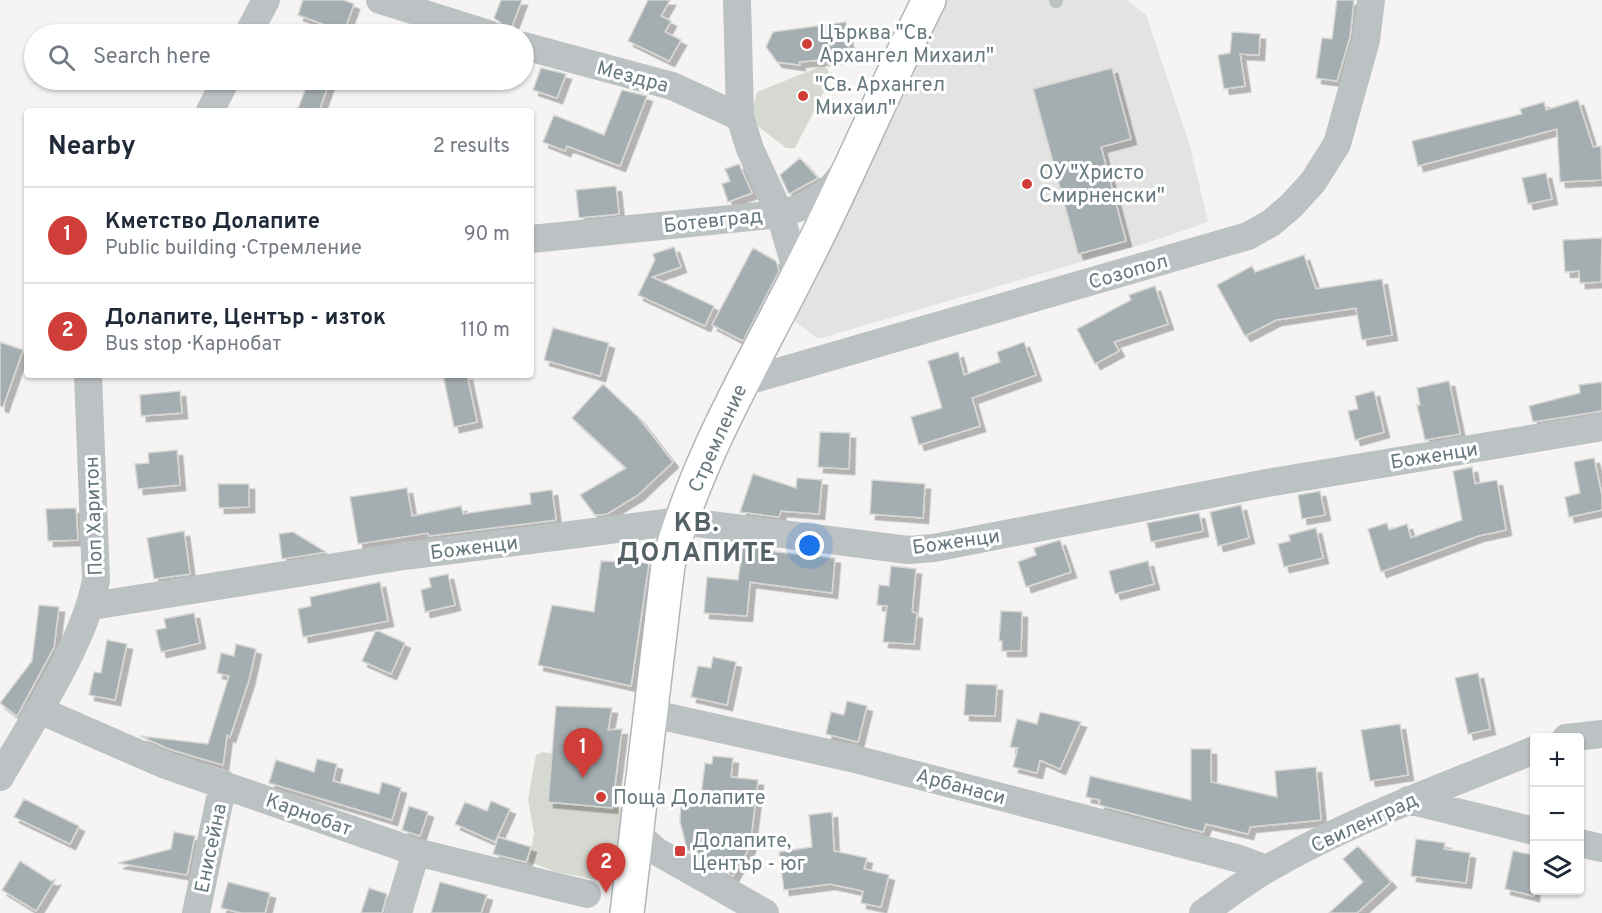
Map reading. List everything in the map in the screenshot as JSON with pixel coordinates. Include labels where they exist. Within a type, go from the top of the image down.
[{"type":"street","points":[[253,24],[266,0]]},
{"type":"street","points":[[380,0],[457,24]]},
{"type":"street","points":[[737,0],[740,117],[750,149],[780,214],[798,276]]},
{"type":"street","name":"Стремление","points":[[627,913],[653,714],[668,565],[680,521],[740,383],[798,276],[929,0]]},
{"type":"street","name":"Созопол","points":[[740,383],[1248,236],[1271,224],[1313,182],[1337,144],[1366,40],[1371,0]]},
{"type":"street","name":"Мездра","points":[[534,49],[672,86],[740,117]]},
{"type":"street","points":[[212,108],[221,90]]},
{"type":"street","name":"Ботевград","points":[[534,239],[780,214],[810,205],[823,197],[839,179],[864,141]]},
{"type":"street","name":"Поп Харитон","points":[[0,777],[39,710],[92,606],[96,580],[88,378]]},
{"type":"street","name":"Боженци","points":[[92,606],[404,556],[680,521],[908,550],[934,548],[1267,483],[1602,427]]},
{"type":"street","name":"Карнобат","points":[[39,710],[163,764],[416,852],[587,894]]},
{"type":"street","name":"Арбанаси","points":[[653,714],[851,758],[1240,859],[1266,869]]},
{"type":"street","points":[[1584,736],[1602,734]]},
{"type":"street","name":"Свиленград","points":[[1203,913],[1266,869],[1408,800],[1530,752]]},
{"type":"street","name":"Енисейна","points":[[196,913],[223,783]]},
{"type":"street","points":[[1408,800],[1530,830]]},
{"type":"street","points":[[637,834],[656,851],[765,913]]},
{"type":"street","points":[[1584,844],[1602,848]]},
{"type":"street","points":[[399,913],[416,852]]},
{"type":"shaded area","name":"ОУ \"Христо Смирненски\"","points":[[939,0],[1127,0],[1146,15],[1190,146],[1208,222],[1153,241],[818,339],[789,317]]},
{"type":"shaded area","points":[[824,65],[832,76],[795,148],[786,148],[750,120],[757,92]]},
{"type":"shaded area","points":[[543,752],[552,754],[548,802],[627,809],[618,884],[557,872],[529,862],[534,833],[528,799],[536,755]]},
{"type":"building","points":[[303,0],[343,0],[354,4],[347,24],[322,24],[298,15]]},
{"type":"building","points":[[501,0],[522,0],[513,24],[501,24],[494,18]]},
{"type":"building","points":[[648,0],[670,0],[661,16],[671,21],[665,32],[681,40],[669,61],[628,41]]},
{"type":"building","points":[[1337,0],[1354,0],[1350,37],[1337,81],[1316,78],[1322,38],[1332,39]]},
{"type":"building","name":"Църква \"Св. Архангел Михаил\"","points":[[846,22],[849,55],[841,58],[799,62],[800,65],[777,62],[766,47],[773,32]]},
{"type":"building","points":[[1232,32],[1260,34],[1259,55],[1240,54],[1245,86],[1224,89],[1218,55],[1230,53]]},
{"type":"building","points":[[541,68],[566,74],[557,98],[533,90]]},
{"type":"building","name":"ОУ \"Христо Смирненски\"","points":[[1112,68],[1131,139],[1101,147],[1126,241],[1078,254],[1033,89]]},
{"type":"building","points":[[305,90],[326,90],[320,108],[298,108]]},
{"type":"building","points":[[622,90],[647,96],[620,166],[567,146],[565,151],[543,142],[554,115],[604,135]]},
{"type":"building","points":[[1578,100],[1593,147],[1601,146],[1602,180],[1560,182],[1557,129],[1418,166],[1412,141],[1522,114],[1520,109],[1544,102],[1546,110]]},
{"type":"building","points":[[800,158],[818,178],[789,194],[780,175]]},
{"type":"building","points":[[739,164],[752,193],[728,202],[722,184],[730,181],[725,169]]},
{"type":"building","points":[[1546,173],[1552,199],[1528,204],[1522,178]]},
{"type":"building","points":[[616,186],[619,214],[579,218],[576,190]]},
{"type":"building","points":[[1602,238],[1601,282],[1580,283],[1579,271],[1565,272],[1563,240]]},
{"type":"building","points":[[674,247],[681,267],[652,277],[714,306],[705,326],[638,295],[655,260],[653,254]]},
{"type":"building","points":[[753,248],[776,261],[779,271],[743,341],[712,325]]},
{"type":"building","points":[[1304,255],[1316,289],[1382,279],[1392,335],[1362,340],[1356,308],[1276,320],[1245,336],[1217,285],[1252,266],[1255,272]]},
{"type":"building","points":[[1155,286],[1168,324],[1114,342],[1119,351],[1095,364],[1077,329],[1131,300],[1129,295]]},
{"type":"building","points":[[553,328],[609,343],[600,376],[544,360]]},
{"type":"building","points":[[0,342],[23,350],[3,407],[0,406]]},
{"type":"building","points":[[1024,342],[1036,375],[972,398],[980,426],[919,445],[911,417],[942,408],[928,361],[958,352],[964,375],[1000,362],[997,352]]},
{"type":"building","points":[[444,378],[468,378],[477,422],[454,427]]},
{"type":"building","points":[[1449,381],[1460,434],[1425,440],[1417,405],[1420,405],[1417,388]]},
{"type":"building","points":[[1602,382],[1602,411],[1533,422],[1529,406],[1580,393],[1579,385]]},
{"type":"building","points":[[603,384],[638,417],[673,462],[638,495],[607,514],[595,515],[580,495],[626,468],[572,418]]},
{"type":"building","points":[[180,391],[182,413],[141,416],[140,395]]},
{"type":"building","points":[[1374,391],[1384,432],[1355,440],[1348,411],[1358,409],[1355,396]]},
{"type":"building","points":[[820,432],[850,433],[849,469],[818,467]]},
{"type":"building","points":[[177,450],[180,485],[138,489],[135,464],[149,463],[148,453]]},
{"type":"building","points":[[1594,458],[1602,496],[1602,510],[1569,517],[1565,497],[1580,493],[1574,462]]},
{"type":"building","points":[[1472,467],[1475,484],[1497,480],[1506,530],[1478,536],[1381,572],[1368,529],[1387,523],[1389,530],[1407,524],[1411,538],[1462,520],[1453,471]]},
{"type":"building","points":[[753,474],[796,488],[797,478],[822,480],[819,514],[781,511],[779,517],[740,512]]},
{"type":"building","points":[[872,480],[925,484],[923,518],[870,514]]},
{"type":"building","points":[[218,484],[249,484],[249,507],[219,508]]},
{"type":"building","points":[[407,488],[412,516],[461,506],[463,514],[531,504],[530,493],[552,490],[556,520],[429,536],[428,533],[358,544],[350,497]]},
{"type":"building","points":[[1320,491],[1325,515],[1302,519],[1298,495]]},
{"type":"building","points":[[1241,505],[1249,538],[1218,546],[1210,512]]},
{"type":"building","points":[[76,508],[78,540],[48,541],[46,509]]},
{"type":"building","points":[[1199,513],[1203,531],[1151,542],[1147,523]]},
{"type":"building","points":[[1316,528],[1323,558],[1284,567],[1278,544],[1290,541],[1289,535]]},
{"type":"building","points":[[184,531],[190,574],[154,579],[147,538]]},
{"type":"building","points":[[293,532],[326,552],[282,559],[279,534]]},
{"type":"building","points":[[1060,540],[1071,572],[1026,587],[1018,562],[1036,555],[1034,548]]},
{"type":"building","points":[[743,546],[835,558],[832,593],[750,582],[747,616],[704,613],[707,577],[738,580]]},
{"type":"building","points":[[601,561],[649,563],[631,686],[538,665],[552,605],[594,612]]},
{"type":"building","points":[[1148,561],[1154,584],[1115,594],[1109,571]]},
{"type":"building","points":[[891,566],[916,569],[912,612],[917,613],[914,644],[883,642],[887,606],[877,605],[879,585],[889,586]]},
{"type":"building","points":[[448,574],[455,605],[425,612],[421,590],[431,587],[429,578]]},
{"type":"building","points":[[380,582],[388,621],[303,637],[298,609],[311,606],[310,597]]},
{"type":"building","points":[[39,605],[59,607],[54,647],[17,716],[0,703],[32,661]]},
{"type":"building","points":[[1001,611],[1022,612],[1021,651],[1002,651],[1002,641],[999,641]]},
{"type":"building","points":[[194,613],[200,643],[161,652],[156,630],[166,628],[164,619]]},
{"type":"building","points":[[376,630],[405,643],[391,674],[362,661]]},
{"type":"building","points":[[107,640],[127,644],[115,700],[89,695],[94,672],[101,673]]},
{"type":"building","points":[[236,644],[256,649],[249,680],[230,737],[227,735],[223,765],[169,749],[140,736],[208,744],[229,676],[217,673],[221,653],[234,656]]},
{"type":"building","points":[[713,657],[736,662],[727,705],[691,697],[698,666],[711,668]]},
{"type":"building","points":[[1478,673],[1490,729],[1468,734],[1455,678]]},
{"type":"building","points":[[966,684],[997,685],[995,716],[964,715]]},
{"type":"building","points":[[847,701],[867,706],[858,742],[826,734],[831,712],[844,715]]},
{"type":"building","points":[[556,706],[612,708],[608,730],[622,729],[612,808],[548,802]]},
{"type":"building","points":[[1040,712],[1081,722],[1060,769],[1040,760],[1037,773],[1013,767],[1018,748],[1010,747],[1017,719],[1037,724]]},
{"type":"building","points":[[1400,724],[1408,775],[1370,781],[1361,730]]},
{"type":"building","points":[[1191,749],[1211,749],[1211,782],[1277,797],[1275,771],[1316,767],[1321,820],[1250,827],[1248,834],[1206,824],[1203,832],[1099,805],[1100,800],[1086,797],[1090,776],[1191,800]]},
{"type":"building","points":[[713,756],[733,758],[731,777],[758,780],[750,847],[733,876],[687,850],[680,821],[681,803],[700,804],[705,763],[712,764]]},
{"type":"building","points":[[317,759],[337,764],[333,781],[379,794],[382,782],[401,788],[392,820],[269,783],[276,760],[314,772]]},
{"type":"building","points":[[24,799],[79,826],[70,844],[14,817]]},
{"type":"building","points":[[491,801],[510,809],[495,842],[455,824],[465,802],[487,811]]},
{"type":"building","points":[[409,806],[428,812],[420,836],[402,830]]},
{"type":"building","points":[[832,812],[834,851],[867,858],[864,869],[889,875],[881,907],[861,903],[863,891],[830,884],[784,890],[779,852],[812,847],[809,815]]},
{"type":"building","points":[[174,832],[195,836],[187,875],[118,863],[171,849]]},
{"type":"building","points":[[498,837],[531,847],[526,862],[493,854]]},
{"type":"building","points":[[1416,839],[1445,843],[1444,849],[1470,853],[1466,883],[1411,876]]},
{"type":"building","points":[[1358,846],[1391,882],[1357,913],[1329,913],[1363,882],[1343,859]]},
{"type":"building","points":[[1513,851],[1530,854],[1530,895],[1534,896],[1505,889]]},
{"type":"building","points":[[20,861],[51,881],[55,880],[36,911],[2,890]]},
{"type":"building","points":[[228,882],[270,893],[265,913],[241,913],[221,908]]},
{"type":"building","points":[[440,882],[487,895],[481,913],[431,913]]},
{"type":"building","points":[[369,888],[387,894],[382,913],[361,913]]},
{"type":"place","name":"Църква \"Св. Архангел Михаил\"","points":[[807,44]]},
{"type":"place","name":"\"Св. Архангел Михаил\"","points":[[803,96]]},
{"type":"place","name":"ОУ \"Христо Смирненски\"","points":[[1027,184]]},
{"type":"place","name":"Кметство Долапите","points":[[583,778]]},
{"type":"place","name":"Поща Долапите","points":[[601,797]]},
{"type":"place","name":"Долапите, Център - юг","points":[[680,851]]},
{"type":"place","name":"Долапите, Център - изток","points":[[606,893]]},
{"type":"district","name":"КВ. ДОЛАПИТЕ","points":[[697,537]]}]
